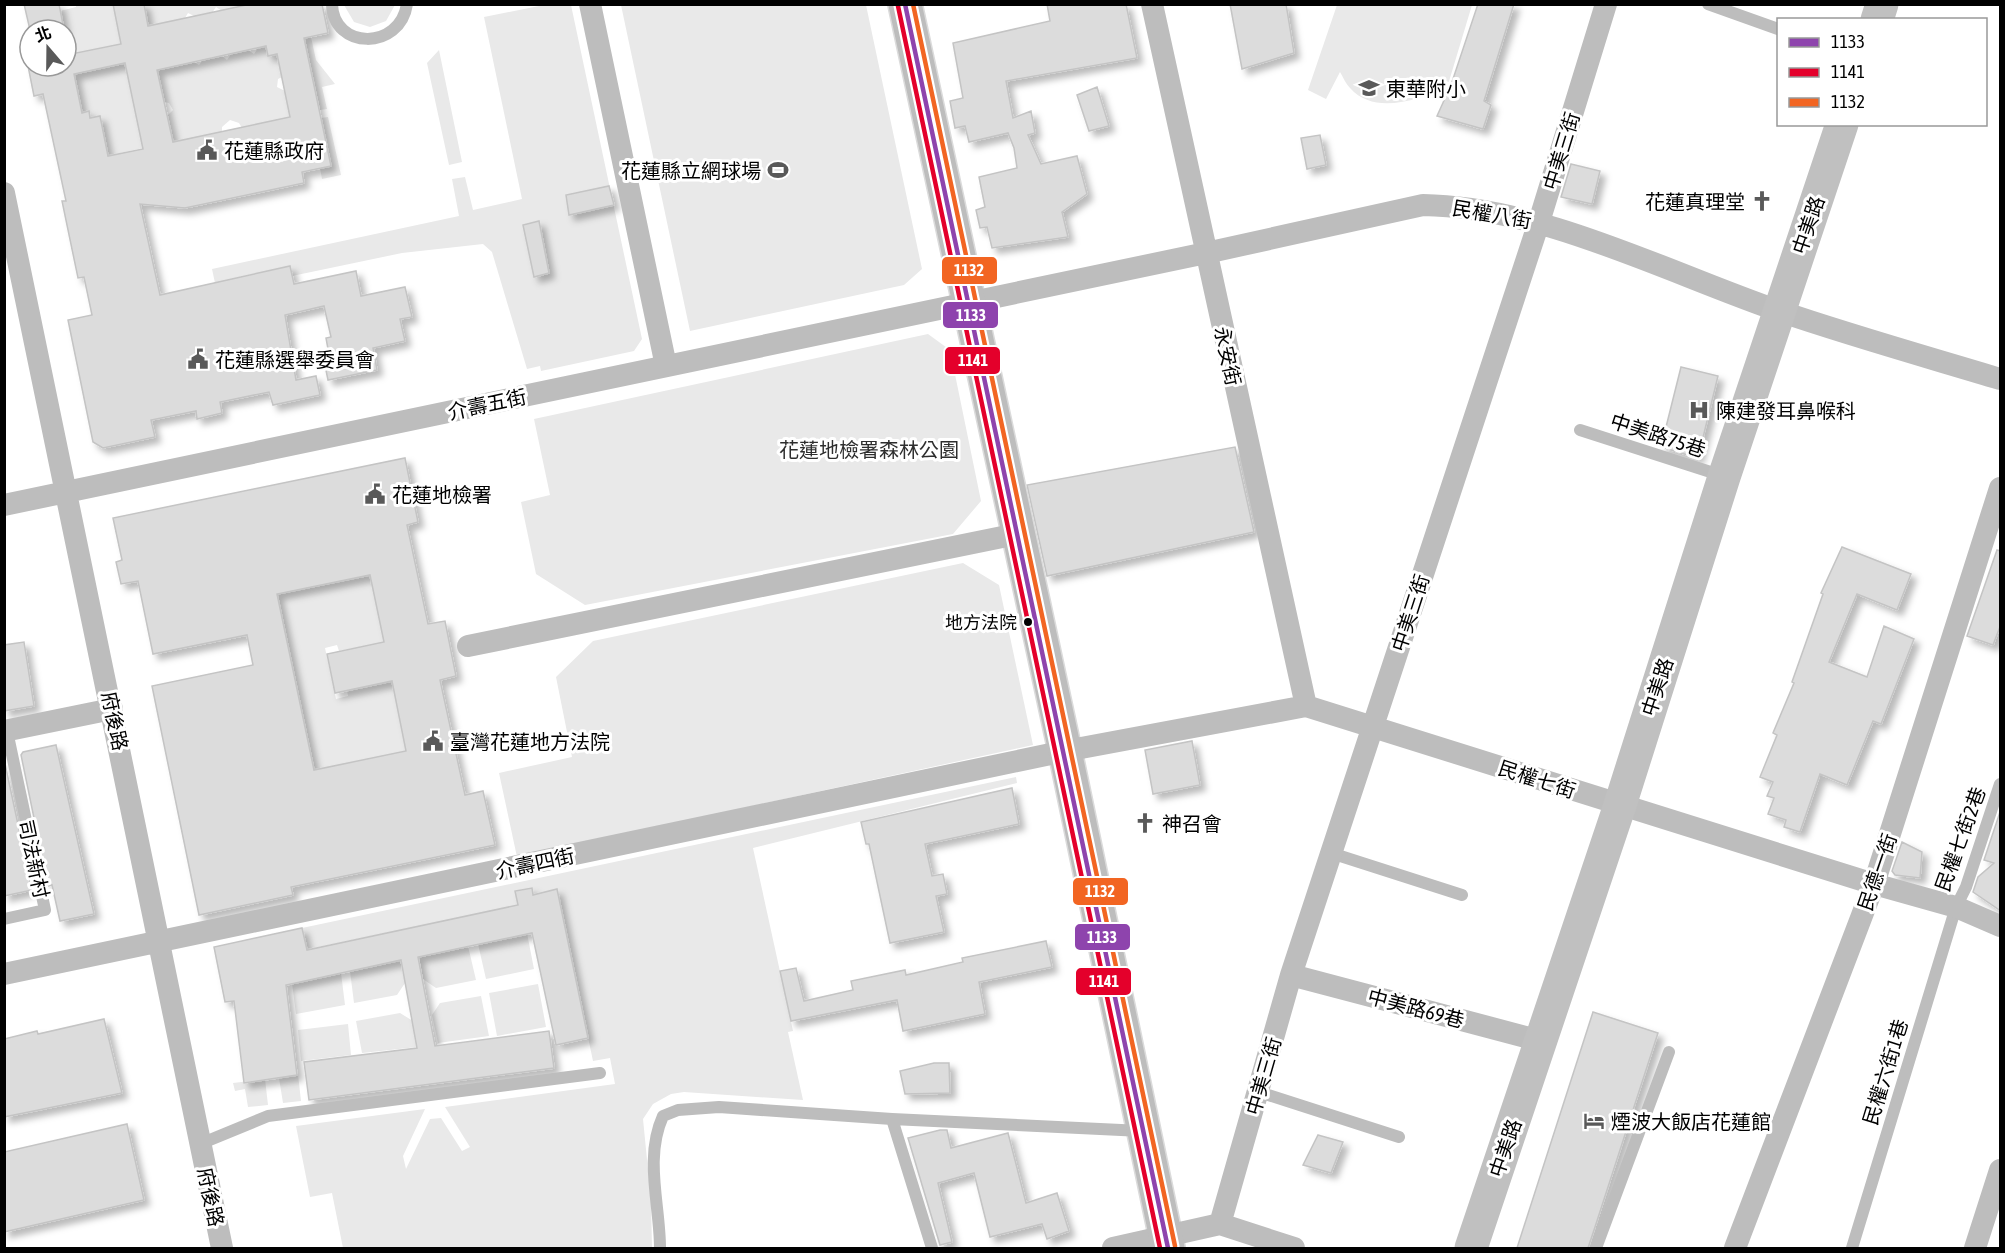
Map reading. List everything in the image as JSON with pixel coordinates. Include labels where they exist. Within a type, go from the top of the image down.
[{"type":"main road","points":[[905,4],[1065,751],[1167,1243]]},
{"type":"street","points":[[590,4],[666,366]]},
{"type":"street","name":"永安街","points":[[1152,4],[1306,706]]},
{"type":"street","name":"中美三街","points":[[1221,1224],[1291,975],[1539,222],[1606,4]]},
{"type":"street","name":"中美路","points":[[1471,1248],[1620,805],[1724,477],[1841,126]]},
{"type":"street","name":"府後路","points":[[4,193],[68,492],[222,1248]]},
{"type":"street","name":"民權八街","points":[[968,302],[1423,205],[1449,205],[1539,222],[1779,311],[2001,380]]},
{"type":"street","name":"介壽五街","points":[[4,505],[968,302]]},
{"type":"street","name":"民德一街","points":[[1735,1248],[1874,884],[2001,488]]},
{"type":"street","points":[[468,646],[1017,534]]},
{"type":"street","name":"民權七街","points":[[1065,751],[1306,706],[1874,884],[1956,907],[2001,926]]},
{"type":"street","name":"司法新村","points":[[6,731],[112,708]]},
{"type":"street","name":"介壽四街","points":[[4,974],[1065,751]]},
{"type":"street","name":"中美路69巷","points":[[1291,975],[1541,1041]]},
{"type":"street","points":[[1975,1248],[2001,1170]]},
{"type":"street","points":[[1113,1248],[1167,1243],[1221,1224],[1294,1248]]},
{"type":"lane","points":[[332,4],[337,22],[346,32],[358,38],[371,40],[384,37],[395,30],[403,20],[407,4]]},
{"type":"lane","points":[[1708,4],[1777,28]]},
{"type":"lane","name":"中美路75巷","points":[[1580,430],[1724,477]]},
{"type":"lane","name":"司法新村","points":[[4,919],[45,910],[6,731]]},
{"type":"lane","name":"民權七街2巷","points":[[1956,907],[1966,887],[2001,784]]},
{"type":"lane","points":[[1331,853],[1462,896]]},
{"type":"lane","name":"民權六街1巷","points":[[1852,1248],[1956,907]]},
{"type":"lane","points":[[1596,1248],[1669,1052]]},
{"type":"lane","points":[[200,1144],[268,1116],[600,1073]]},
{"type":"lane","points":[[1259,1092],[1399,1137]]},
{"type":"lane","points":[[660,1248],[660,1222],[654,1178],[655,1135],[663,1116],[678,1110],[719,1107],[892,1119],[1142,1131]]},
{"type":"lane","points":[[892,1119],[932,1248]]},
{"type":"green space","points":[[395,4],[386,21],[370,27],[354,22],[344,5]]},
{"type":"green space","points":[[76,5],[113,5],[121,44],[78,53],[78,18],[61,18],[60,11],[76,7]]},
{"type":"green space","points":[[144,5],[239,5],[239,7],[222,11],[216,7],[212,13],[194,16],[188,13],[185,18],[148,26]]},
{"type":"green space","name":"花蓮縣立網球場","points":[[544,5],[571,5],[642,339],[634,351],[541,371],[540,366],[527,369],[492,252],[483,244],[402,253],[292,276],[290,266],[235,278],[236,285],[215,283],[212,269],[459,216],[452,179],[465,177],[473,210],[522,199],[484,17]]},
{"type":"green space","name":"花蓮縣立網球場","points":[[621,5],[866,5],[922,269],[904,285],[690,331]]},
{"type":"green space","points":[[1337,5],[1472,5],[1447,88],[1423,97],[1397,103],[1384,103],[1360,96],[1350,88],[1340,72],[1326,99],[1308,90]]},
{"type":"green space","points":[[311,37],[316,60],[335,84],[322,87],[327,109],[320,110],[304,38]]},
{"type":"green space","points":[[266,46],[268,56],[277,54],[282,77],[278,79],[277,87],[285,91],[290,117],[242,128],[239,123],[230,120],[222,127],[222,132],[173,142],[167,116],[173,110],[169,103],[164,102],[157,70],[194,62],[199,65],[203,60],[222,56],[227,60],[231,54],[248,50],[254,54],[258,48]]},
{"type":"green space","points":[[439,50],[462,162],[449,165],[427,63]]},
{"type":"green space","points":[[125,63],[143,148],[97,158],[89,111],[82,113],[75,78],[78,78],[78,73]]},
{"type":"green space","points":[[328,117],[341,175],[322,179],[320,168],[331,165],[321,118]]},
{"type":"green space","name":"花蓮地檢署森林公園","points":[[928,334],[950,350],[981,501],[953,534],[585,605],[536,574],[521,502],[550,495],[534,419]]},
{"type":"green space","points":[[963,563],[999,585],[1033,745],[517,857],[499,773],[572,757],[556,677],[593,641]]},
{"type":"green space","points":[[370,575],[384,642],[339,651],[337,645],[325,648],[336,699],[348,696],[347,690],[392,681],[406,751],[314,770],[277,594]]},
{"type":"green space","points":[[1016,777],[1017,783],[753,848],[793,1031],[788,1032],[803,1100],[684,1092],[671,1094],[653,1104],[643,1119],[651,1200],[652,1248],[343,1248],[332,1193],[310,1197],[296,1126],[425,1109],[403,1156],[406,1169],[430,1119],[441,1118],[462,1151],[470,1147],[445,1107],[615,1084],[610,1058],[593,1061],[557,890],[534,902],[532,888],[515,891],[518,905],[309,949],[313,971],[311,971],[302,928]]},
{"type":"green space","points":[[527,933],[534,969],[486,979],[478,944]]},
{"type":"green space","points":[[468,946],[476,980],[436,988],[423,979],[419,957]]},
{"type":"green space","points":[[400,960],[405,983],[397,995],[354,1003],[350,971]]},
{"type":"green space","points":[[341,973],[345,1005],[296,1014],[292,983]]},
{"type":"green space","points":[[538,984],[546,1027],[497,1036],[489,993]]},
{"type":"green space","points":[[481,996],[489,1036],[438,1043],[432,1015],[440,1003]]},
{"type":"green space","points":[[400,1013],[413,1021],[417,1047],[362,1053],[356,1021]]},
{"type":"green space","points":[[348,1024],[351,1055],[301,1061],[298,1030]]},
{"type":"green space","points":[[298,1074],[301,1101],[283,1103],[279,1078]]},
{"type":"green space","points":[[265,1079],[268,1105],[248,1107],[245,1089],[235,1091],[233,1083]]},
{"type":"building","points":[[24,4],[59,4],[62,18],[27,18]]},
{"type":"building","points":[[113,4],[144,4],[148,26],[251,4],[322,4],[328,33],[304,38],[331,166],[302,172],[304,183],[185,208],[140,204],[160,295],[290,266],[294,284],[356,271],[361,296],[405,287],[412,317],[400,319],[405,341],[373,348],[377,370],[328,380],[322,351],[328,349],[326,338],[331,337],[324,306],[285,315],[296,380],[316,376],[320,395],[273,405],[269,392],[220,402],[222,413],[197,419],[196,411],[151,420],[155,437],[103,448],[93,442],[68,320],[92,315],[84,277],[78,278],[62,201],[66,201],[43,94],[34,96],[30,78],[75,78],[82,113],[89,111],[90,118],[100,116],[108,156],[143,149],[125,63],[78,73],[78,53],[121,44]],"holes":[[[266,46],[268,56],[277,54],[290,117],[173,142],[157,70]]]},
{"type":"building","points":[[1047,4],[1126,4],[1137,58],[1006,81],[1013,118],[1031,111],[1035,133],[1028,135],[1041,164],[1077,156],[1087,194],[1062,212],[1068,237],[992,248],[987,227],[980,228],[976,210],[985,207],[979,177],[1017,168],[1014,148],[1008,133],[969,142],[965,126],[955,128],[950,101],[963,98],[953,43],[1050,21]]},
{"type":"building","points":[[1230,4],[1286,4],[1294,53],[1242,69]]},
{"type":"building","points":[[1478,4],[1514,4],[1484,101],[1491,105],[1483,129],[1437,116],[1451,85]]},
{"type":"building","points":[[1097,87],[1109,126],[1089,131],[1077,95]]},
{"type":"building","points":[[1320,135],[1326,165],[1307,169],[1301,138]]},
{"type":"building","points":[[1571,164],[1600,171],[1592,204],[1561,197]]},
{"type":"building","points":[[609,186],[614,205],[569,215],[566,195]]},
{"type":"building","points":[[539,221],[549,273],[534,277],[523,225]]},
{"type":"building","points":[[1681,367],[1718,376],[1698,458],[1661,447]]},
{"type":"building","points":[[1235,447],[1254,532],[1047,576],[1027,485]]},
{"type":"building","points":[[405,458],[418,522],[407,525],[428,624],[445,621],[456,676],[440,680],[465,795],[483,791],[495,845],[291,887],[293,895],[199,915],[152,686],[253,665],[247,635],[153,654],[138,581],[121,584],[116,562],[122,560],[113,518]],"holes":[[[370,575],[384,642],[327,654],[335,693],[392,681],[406,751],[314,770],[277,594]]]},
{"type":"building","points":[[1842,547],[1911,574],[1897,610],[1857,594],[1829,662],[1867,677],[1884,626],[1914,639],[1881,724],[1873,721],[1847,785],[1820,774],[1800,832],[1784,827],[1786,820],[1768,814],[1774,798],[1767,796],[1773,782],[1760,777],[1777,735],[1773,733],[1794,683],[1792,682],[1823,594],[1821,593]]},
{"type":"building","points":[[1997,550],[2001,551],[2001,624],[1993,645],[1967,636]]},
{"type":"building","points":[[24,642],[34,706],[4,711],[4,645]]},
{"type":"building","points":[[1192,741],[1200,785],[1153,794],[1145,750]]},
{"type":"building","points":[[56,745],[94,914],[60,921],[52,885],[48,886],[21,755],[23,752]]},
{"type":"building","points":[[4,759],[32,890],[4,896]]},
{"type":"building","points":[[1012,788],[1019,824],[925,844],[932,876],[943,874],[947,894],[936,896],[944,932],[890,943],[869,844],[866,844],[861,822]]},
{"type":"building","points":[[2001,809],[2001,911],[1973,892],[1978,877],[1994,863],[1984,860]]},
{"type":"building","points":[[1902,842],[1922,852],[1920,878],[1895,875],[1892,871]]},
{"type":"building","points":[[532,888],[533,895],[557,889],[588,1038],[556,1045],[532,933],[418,957],[435,1046],[549,1031],[554,1068],[309,1100],[304,1062],[417,1048],[401,960],[286,985],[297,1075],[244,1083],[234,1001],[225,1002],[214,947],[302,928],[307,950],[518,905],[515,891]]},
{"type":"building","points":[[1046,941],[1052,967],[979,982],[985,1014],[903,1031],[897,1000],[791,1021],[780,971],[796,968],[804,1001],[853,990],[851,981],[905,970],[906,975],[963,962],[962,958]]},
{"type":"building","name":"煙波大飯店花蓮館","points":[[1593,1012],[1658,1033],[1588,1248],[1517,1248]]},
{"type":"building","points":[[104,1019],[122,1093],[4,1117],[4,1039]]},
{"type":"building","points":[[934,1063],[949,1063],[950,1093],[905,1094],[900,1071]]},
{"type":"building","points":[[127,1124],[144,1200],[4,1232],[4,1152]]},
{"type":"building","points":[[947,1130],[951,1148],[1008,1133],[1026,1203],[1057,1193],[1069,1231],[1047,1239],[1042,1224],[990,1237],[974,1173],[938,1183],[952,1242],[940,1245],[908,1138]]},
{"type":"building","points":[[1318,1135],[1343,1142],[1331,1173],[1303,1165]]},
{"type":"transit line","name":"1133","points":[[905,4],[1168,1248]]},
{"type":"transit line","name":"1132","points":[[913,4],[1175,1246]]},
{"type":"transit line","name":"1141","points":[[898,6],[1160,1248]]},
{"type":"place","name":"東華附小","points":[[1369,88]]},
{"type":"place","name":"花蓮縣政府","points":[[207,150]]},
{"type":"place","name":"花蓮縣立網球場","points":[[778,170]]},
{"type":"place","name":"花蓮真理堂","points":[[1762,201]]},
{"type":"place","name":"花蓮縣選舉委員會","points":[[198,359]]},
{"type":"place","name":"陳建發耳鼻喉科","points":[[1699,410]]},
{"type":"place","name":"花蓮地檢署","points":[[375,494]]},
{"type":"place","name":"地方法院","points":[[1028,622]]},
{"type":"place","name":"臺灣花蓮地方法院","points":[[433,741]]},
{"type":"place","name":"神召會","points":[[1145,823]]},
{"type":"place","name":"煙波大飯店花蓮館","points":[[1594,1121]]}]
